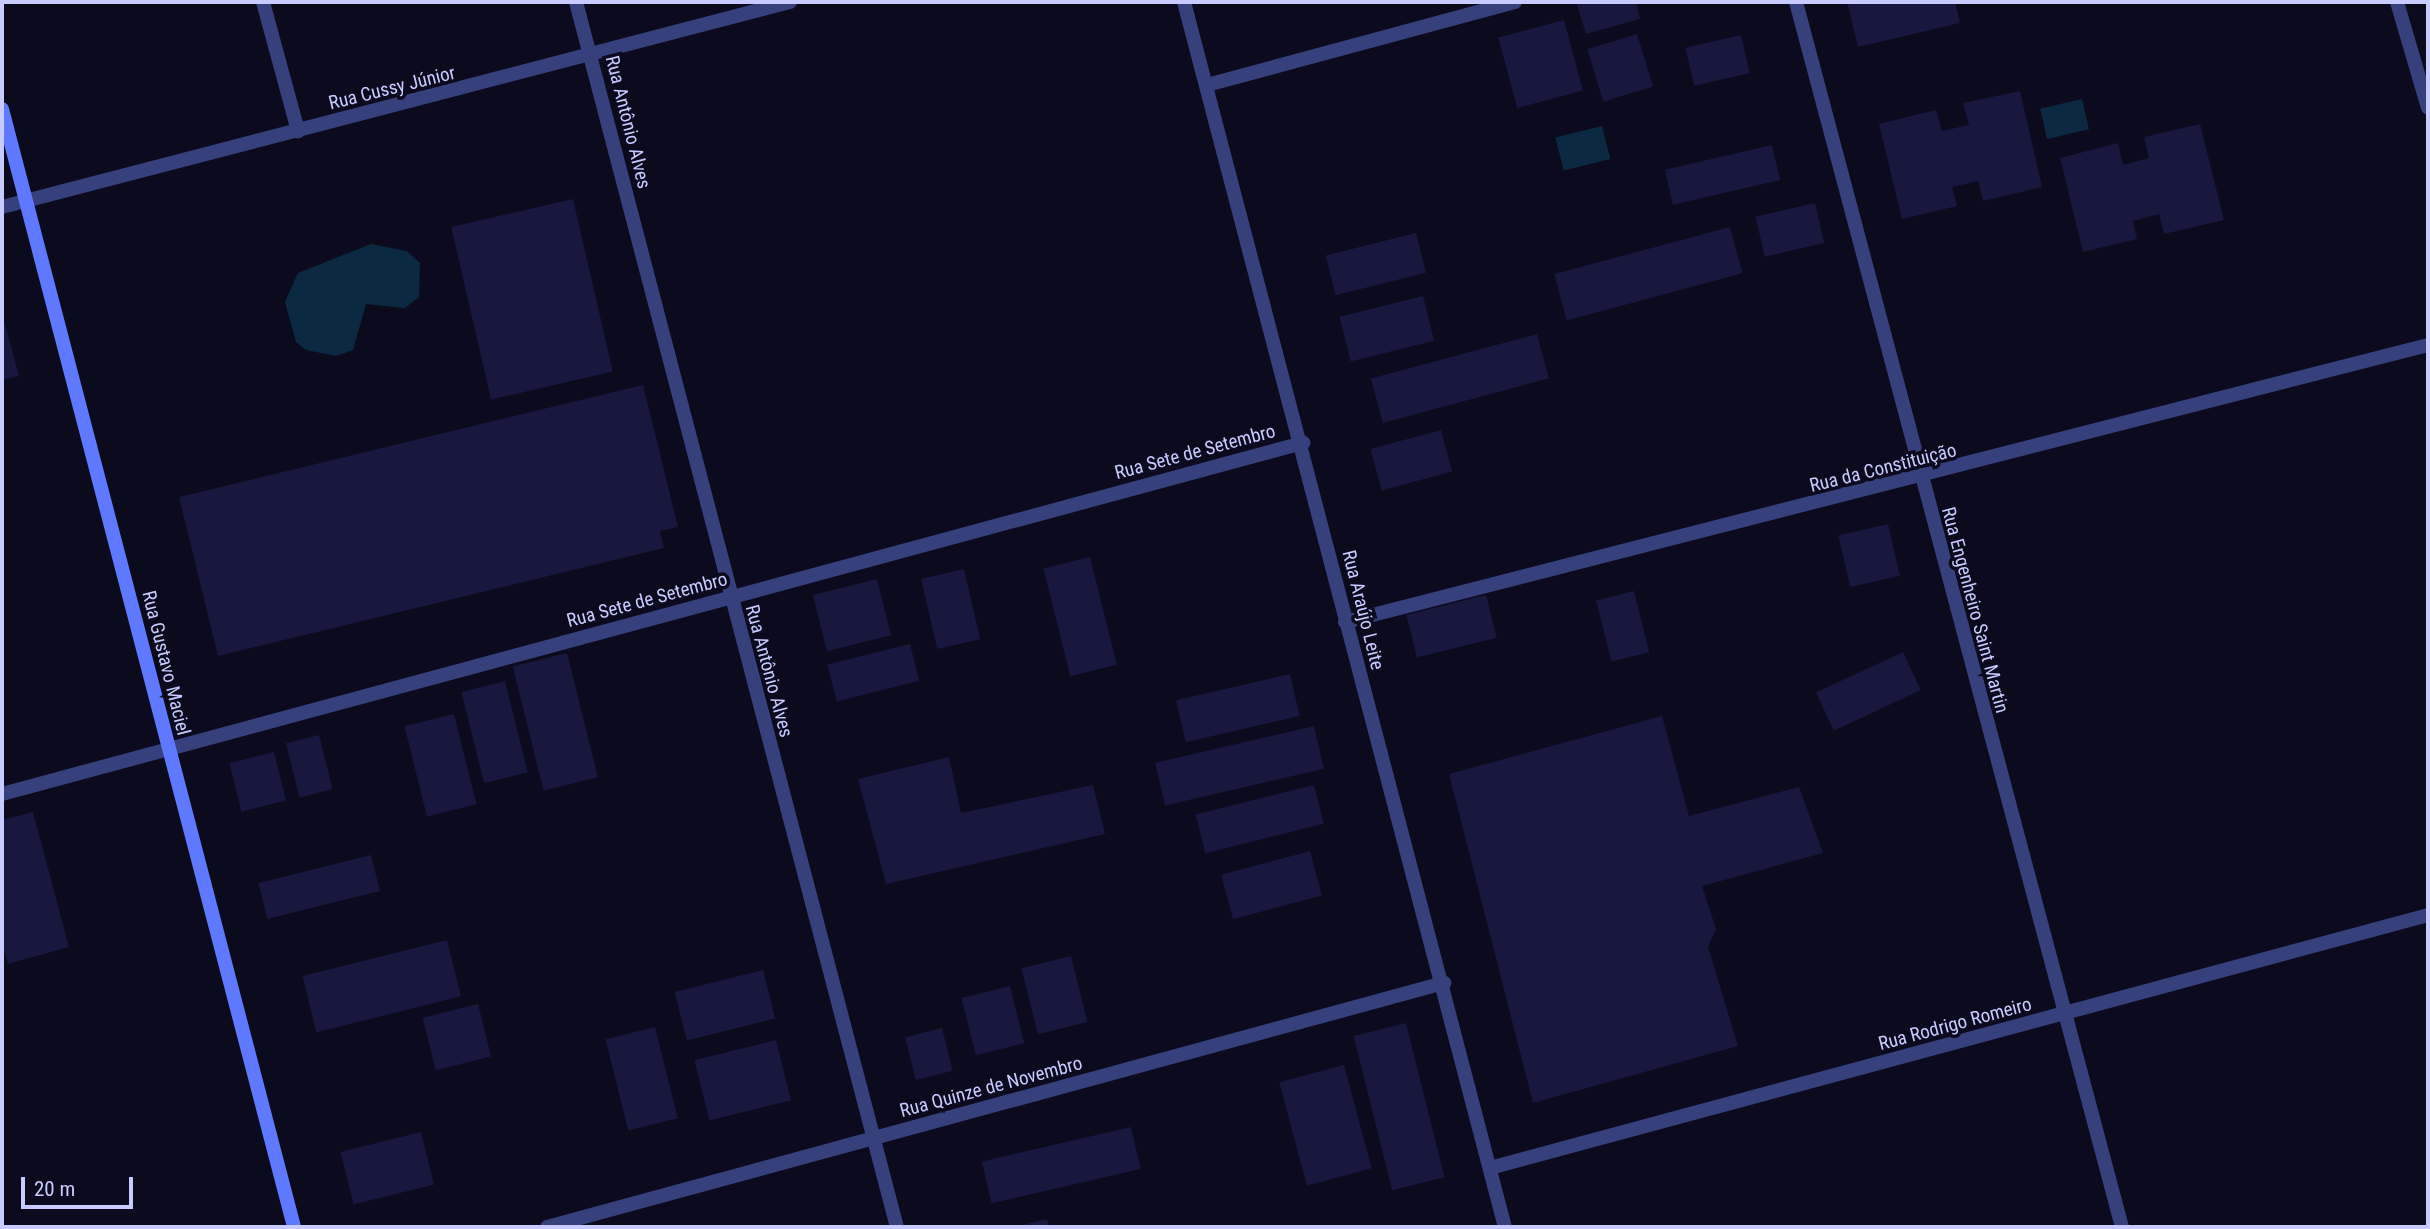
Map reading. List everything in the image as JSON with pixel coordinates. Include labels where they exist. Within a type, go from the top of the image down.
[{"type":"street","points":[[263,2],[298,131]]},
{"type":"street","name":"Rua Antônio Alves","points":[[576,2],[897,1227]]},
{"type":"street","name":"Rua Cussy Júnior","points":[[2,207],[592,58],[790,2]]},
{"type":"street","name":"Rua Araújo Leite","points":[[1184,2],[1303,443],[1345,622],[1444,983],[1505,1227]]},
{"type":"street","points":[[1207,85],[1515,2]]},
{"type":"street","name":"Rua Engenheiro Saint Martin","points":[[1796,2],[1919,479],[2122,1227]]},
{"type":"street","points":[[2397,2],[2428,108]]},
{"type":"street","name":"Rua Gustavo Maciel","points":[[2,109],[294,1227]]},
{"type":"street","name":"Rua da Constituição","points":[[1345,622],[1919,479],[2428,345]]},
{"type":"street","name":"Rua Sete de Setembro","points":[[2,794],[1303,443]]},
{"type":"street","name":"Rua Rodrigo Romeiro","points":[[1490,1168],[2428,915]]},
{"type":"street","name":"Rua Quinze de Novembro","points":[[547,1227],[1444,983]]},
{"type":"water","points":[[2082,99],[2089,129],[2047,139],[2040,109]]},
{"type":"water","points":[[1602,126],[1610,159],[1564,171],[1555,138]]},
{"type":"water","points":[[371,244],[407,251],[420,263],[419,297],[405,308],[366,304],[353,350],[336,356],[306,350],[296,342],[285,302],[298,273]]},
{"type":"building","points":[[1576,2],[1636,2],[1640,19],[1586,34]]},
{"type":"building","points":[[1847,2],[1955,2],[1960,23],[1858,47]]},
{"type":"building","points":[[1564,20],[1583,91],[1517,108],[1498,38]]},
{"type":"building","points":[[1637,34],[1653,87],[1603,102],[1587,49]]},
{"type":"building","points":[[1741,35],[1750,73],[1694,86],[1685,48]]},
{"type":"building","points":[[2020,91],[2042,187],[1983,201],[1978,181],[1952,187],[1957,206],[1902,219],[1879,124],[1936,110],[1942,131],[1969,125],[1963,103]]},
{"type":"building","points":[[2200,124],[2224,220],[2164,234],[2159,214],[2133,221],[2137,239],[2083,252],[2060,158],[2118,143],[2123,165],[2149,158],[2144,137]]},
{"type":"building","points":[[1772,145],[1780,180],[1673,205],[1665,170]]},
{"type":"building","points":[[573,199],[613,371],[491,400],[451,227]]},
{"type":"building","points":[[1815,203],[1824,243],[1765,257],[1756,217]]},
{"type":"building","points":[[1730,227],[1742,273],[1567,320],[1554,274]]},
{"type":"building","points":[[1416,233],[1426,273],[1336,295],[1326,255]]},
{"type":"building","points":[[1423,296],[1434,341],[1351,361],[1340,317]]},
{"type":"building","points":[[2,313],[19,376],[2,380]]},
{"type":"building","points":[[1537,334],[1549,378],[1383,423],[1371,379]]},
{"type":"building","points":[[643,385],[678,527],[660,531],[664,548],[218,656],[179,497]]},
{"type":"building","points":[[1441,430],[1452,472],[1382,490],[1370,449]]},
{"type":"building","points":[[1888,524],[1900,576],[1850,587],[1838,535]]},
{"type":"building","points":[[1090,557],[1117,665],[1070,676],[1043,569]]},
{"type":"building","points":[[964,569],[980,639],[937,649],[921,579]]},
{"type":"building","points":[[877,579],[891,635],[827,651],[813,595]]},
{"type":"building","points":[[1634,591],[1649,652],[1611,662],[1596,600]]},
{"type":"building","points":[[1486,595],[1497,638],[1417,658],[1406,615]]},
{"type":"building","points":[[910,644],[919,681],[837,701],[828,665]]},
{"type":"building","points":[[1903,652],[1921,690],[1834,731],[1816,693]]},
{"type":"building","points":[[567,653],[598,777],[544,791],[513,667]]},
{"type":"building","points":[[1290,674],[1300,716],[1186,742],[1176,700]]},
{"type":"building","points":[[505,681],[528,772],[484,783],[461,692]]},
{"type":"building","points":[[454,714],[476,804],[427,817],[405,726]]},
{"type":"building","points":[[1662,716],[1689,816],[1799,787],[1823,853],[1702,886],[1716,929],[1708,947],[1738,1046],[1533,1103],[1449,774]]},
{"type":"building","points":[[1314,726],[1324,769],[1165,806],[1155,763]]},
{"type":"building","points":[[319,735],[333,789],[300,798],[286,743]]},
{"type":"building","points":[[274,752],[286,801],[241,812],[229,763]]},
{"type":"building","points":[[949,757],[961,813],[1093,785],[1105,834],[886,884],[858,779]]},
{"type":"building","points":[[1314,785],[1324,824],[1205,853],[1196,815]]},
{"type":"building","points":[[33,812],[69,947],[8,964],[2,942],[2,820]]},
{"type":"building","points":[[1310,851],[1322,895],[1233,919],[1221,875]]},
{"type":"building","points":[[371,855],[380,891],[267,919],[258,883]]},
{"type":"building","points":[[447,940],[461,996],[316,1032],[302,976]]},
{"type":"building","points":[[1071,956],[1087,1022],[1038,1034],[1022,968]]},
{"type":"building","points":[[763,970],[775,1019],[687,1041],[675,992]]},
{"type":"building","points":[[1010,986],[1024,1043],[976,1055],[961,998]]},
{"type":"building","points":[[478,1004],[491,1056],[436,1070],[423,1018]]},
{"type":"building","points":[[1406,1023],[1444,1177],[1392,1190],[1354,1036]]},
{"type":"building","points":[[655,1027],[678,1118],[628,1131],[606,1039]]},
{"type":"building","points":[[942,1028],[953,1071],[916,1080],[905,1037]]},
{"type":"building","points":[[776,1040],[791,1100],[709,1120],[694,1060]]},
{"type":"building","points":[[1344,1065],[1372,1168],[1307,1186],[1279,1082]]},
{"type":"building","points":[[1131,1127],[1141,1169],[992,1203],[982,1161]]},
{"type":"building","points":[[421,1132],[434,1184],[354,1204],[340,1152]]},
{"type":"building","points":[[1047,1219],[1049,1227],[1018,1226]]}]
